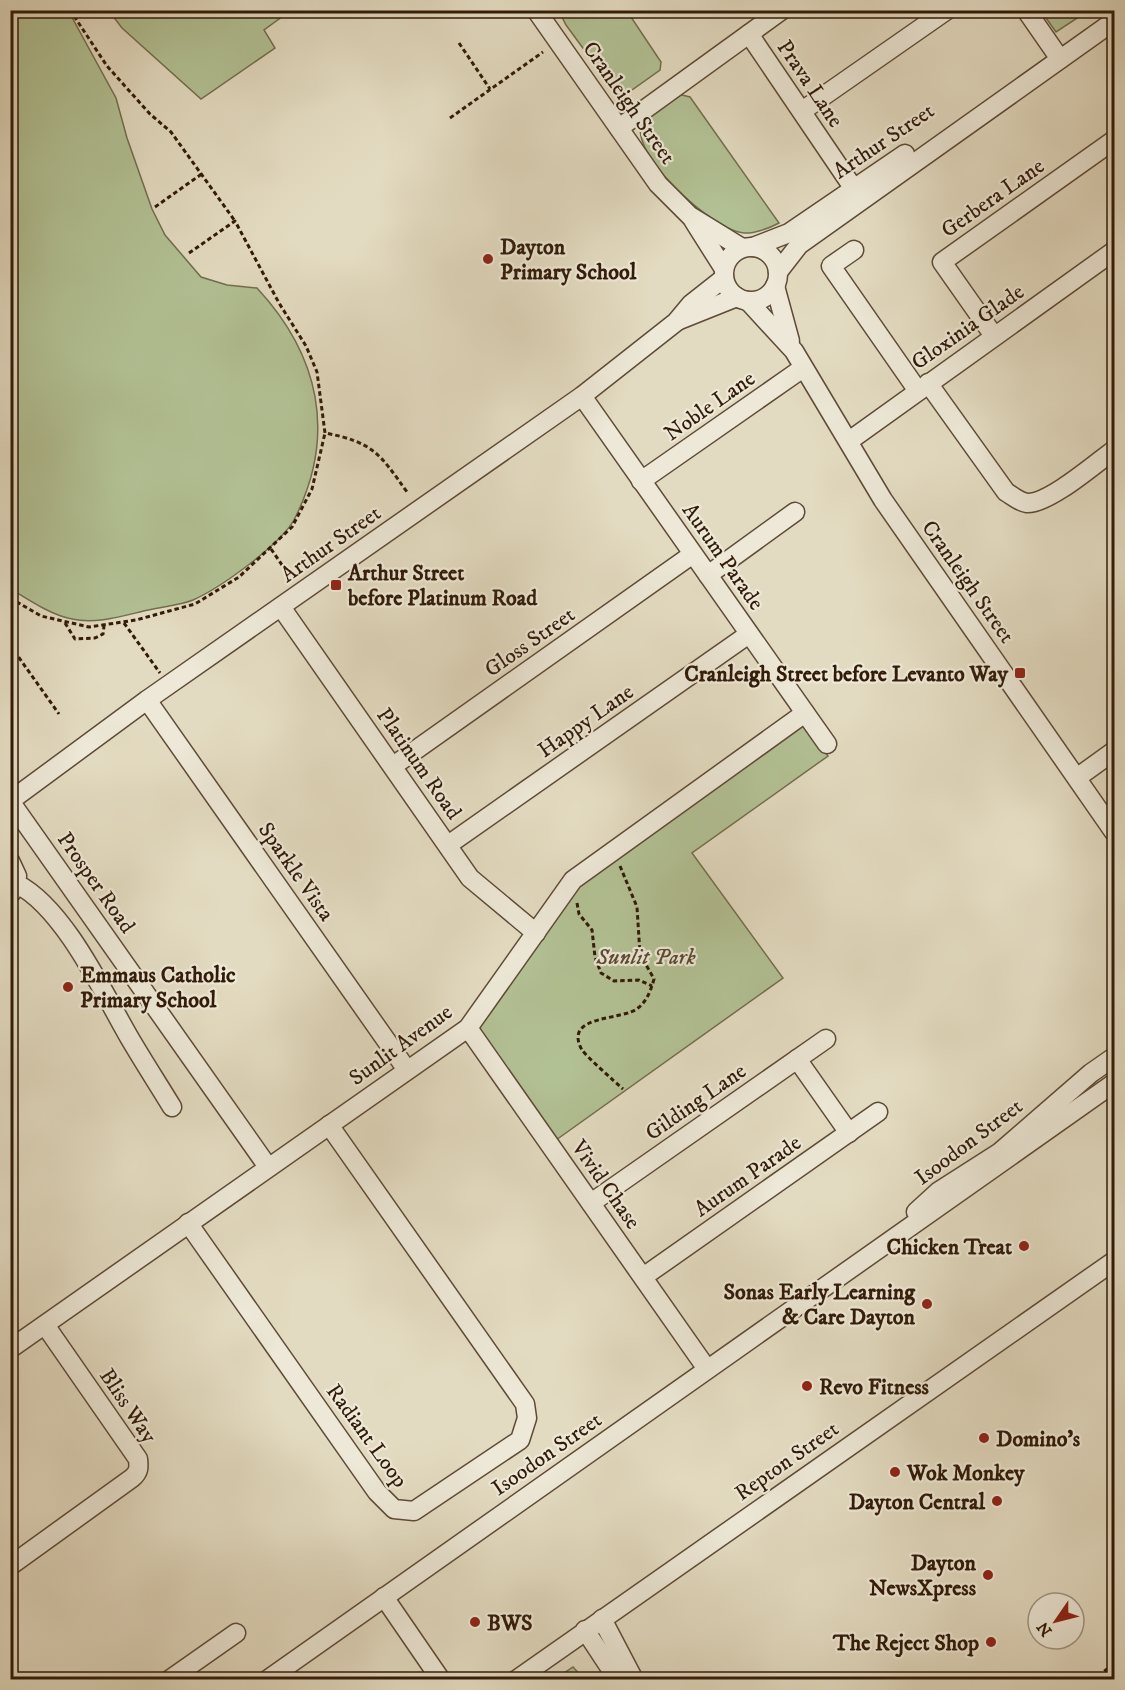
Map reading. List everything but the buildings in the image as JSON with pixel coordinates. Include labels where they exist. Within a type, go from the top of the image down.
[{"type":"street","name":"Cranleigh Street","points":[[536,10],[658,184],[690,216],[724,273]]},
{"type":"street","points":[[619,128],[782,10]]},
{"type":"street","points":[[802,111],[947,10]]},
{"type":"street","points":[[1026,10],[1060,59]]},
{"type":"street","name":"Arthur Street","points":[[776,279],[799,245],[1114,21]]},
{"type":"street","name":"Prava Lane","points":[[749,34],[854,189]]},
{"type":"street","name":"Arthur Street","points":[[747,248],[789,233],[993,95],[1040,73]]},
{"type":"street","name":"Gerbera Lane","points":[[994,336],[942,262],[1114,140]]},
{"type":"street","name":"Cranleigh Street","points":[[690,216],[747,248]]},
{"type":"street","points":[[747,248],[770,255],[776,279],[764,298],[743,299],[728,289],[724,273],[732,254],[747,248]]},
{"type":"street","points":[[854,250],[831,266],[1006,492],[1016,499],[1027,502],[1048,497],[1114,450]]},
{"type":"street","name":"Gloxinia Glade","points":[[849,441],[1114,251]]},
{"type":"street","name":"Arthur Street","points":[[10,801],[147,700],[582,396],[676,322],[724,273]]},
{"type":"street","name":"Cranleigh Street","points":[[776,279],[794,351],[883,500],[1078,777],[1114,832]]},
{"type":"street","name":"Cranleigh Street","points":[[743,299],[794,351]]},
{"type":"street","name":"Arthur Street","points":[[676,322],[743,299]]},
{"type":"street","name":"Noble Lane","points":[[641,481],[803,369]]},
{"type":"street","name":"Aurum Parade","points":[[582,396],[827,744]]},
{"type":"street","points":[[708,575],[795,512]]},
{"type":"street","name":"Gloss Street","points":[[393,766],[693,554]]},
{"type":"street","name":"Platinum Road","points":[[281,607],[480,888],[536,933]]},
{"type":"street","name":"Happy Lane","points":[[448,845],[749,634]]},
{"type":"street","name":"Sparkle Vista","points":[[147,700],[407,1070]]},
{"type":"street","name":"Sunlit Avenue","points":[[10,1349],[468,1028],[573,880],[585,869],[805,713]]},
{"type":"street","points":[[1078,777],[1114,751]]},
{"type":"street","name":"Prosper Road","points":[[10,801],[268,1167]]},
{"type":"street","points":[[10,861],[17,876],[14,889],[40,900],[94,971],[129,1037],[172,1107]]},
{"type":"street","name":"Vivid Chase","points":[[468,1028],[707,1369]]},
{"type":"street","name":"Gilding Lane","points":[[591,1203],[826,1039]]},
{"type":"street","name":"Isoodon Street","points":[[855,1268],[939,1191],[1000,1152],[1091,1073],[1114,1057]]},
{"type":"street","points":[[797,1059],[849,1133]]},
{"type":"street","name":"Isoodon Street","points":[[267,1680],[707,1369],[855,1268],[1114,1083]]},
{"type":"street","name":"Aurum Parade","points":[[643,1277],[878,1112]]},
{"type":"street","name":"Radiant Loop","points":[[188,1223],[377,1492],[393,1509],[414,1511],[503,1452],[520,1440],[525,1431],[527,1418],[525,1404],[329,1125]]},
{"type":"street","name":"Repton Street","points":[[516,1680],[1114,1261]]},
{"type":"street","name":"Bliss Way","points":[[10,1566],[132,1478],[139,1467],[138,1459],[45,1325]]},
{"type":"street","points":[[384,1597],[441,1680]]},
{"type":"street","points":[[602,1619],[634,1680]]},
{"type":"street","points":[[585,1630],[618,1680]]},
{"type":"street","points":[[169,1680],[236,1633]]},
{"type":"path","points":[[10,598],[41,616],[65,623],[104,626],[195,604],[239,577],[292,527],[312,489],[325,433],[317,372],[306,346],[279,303],[235,221],[203,173],[171,132],[150,114],[107,66],[70,10]]},
{"type":"path","points":[[459,43],[490,89]]},
{"type":"path","points":[[450,118],[543,52]]},
{"type":"path","points":[[155,207],[203,173]]},
{"type":"path","points":[[189,253],[235,221]]},
{"type":"path","points":[[325,433],[352,438],[380,455],[407,492]]},
{"type":"path","points":[[271,548],[289,575]]},
{"type":"path","points":[[65,623],[75,639],[95,638],[103,634],[104,626]]},
{"type":"path","points":[[124,623],[169,685]]},
{"type":"path","points":[[10,645],[59,714]]},
{"type":"path","points":[[614,866],[621,867],[637,907],[640,954],[654,979],[638,1008],[624,1016],[596,1018],[581,1030],[578,1039],[583,1052],[598,1063],[622,1089]]},
{"type":"path","points":[[579,899],[579,914],[592,930],[595,957],[601,973],[614,981],[639,980],[652,986]]},
{"type":"path","points":[[1092,1680],[1114,1664]]},
{"type":"green space","points":[[11,10],[69,12],[116,98],[127,138],[152,209],[165,235],[201,277],[227,285],[257,288],[295,340],[307,368],[315,397],[318,426],[316,456],[308,487],[295,518],[277,540],[249,564],[218,586],[188,602],[92,621],[72,619],[56,614],[11,589]]},
{"type":"green space","points":[[109,11],[290,11],[264,30],[275,48],[201,99],[122,28]]},
{"type":"green space","points":[[559,11],[627,11],[661,62],[660,70],[622,97],[613,89],[566,25]]},
{"type":"green space","points":[[1041,11],[1088,11],[1056,32]]},
{"type":"green space","points":[[678,94],[690,97],[779,223],[752,233],[730,229],[694,205],[660,170],[647,152],[641,136],[642,122],[653,110]]},
{"type":"green space","name":"Sunlit Park","points":[[803,722],[828,756],[692,853],[783,978],[556,1140],[478,1027],[577,884]]},
{"type":"green space","points":[[573,1667],[584,1679],[555,1679]]},
{"type":"place","name":"Dayton Primary School","points":[[488,259]]},
{"type":"place","name":"Arthur Street before Platinum Road","points":[[336,585]]},
{"type":"place","name":"Cranleigh Street before Levanto Way","points":[[1020,673]]},
{"type":"place","name":"Emmaus Catholic Primary School","points":[[68,987]]},
{"type":"place","name":"Chicken Treat","points":[[1024,1246]]},
{"type":"place","name":"Sonas Early Learning & Care Dayton","points":[[927,1304]]},
{"type":"place","name":"Revo Fitness","points":[[807,1386]]},
{"type":"place","name":"Domino's","points":[[984,1438]]},
{"type":"place","name":"Wok Monkey","points":[[895,1472]]},
{"type":"place","name":"Dayton Central","points":[[997,1501]]},
{"type":"place","name":"Dayton NewsXpress","points":[[988,1575]]},
{"type":"place","name":"BWS","points":[[475,1622]]},
{"type":"place","name":"The Reject Shop","points":[[991,1642]]}]
